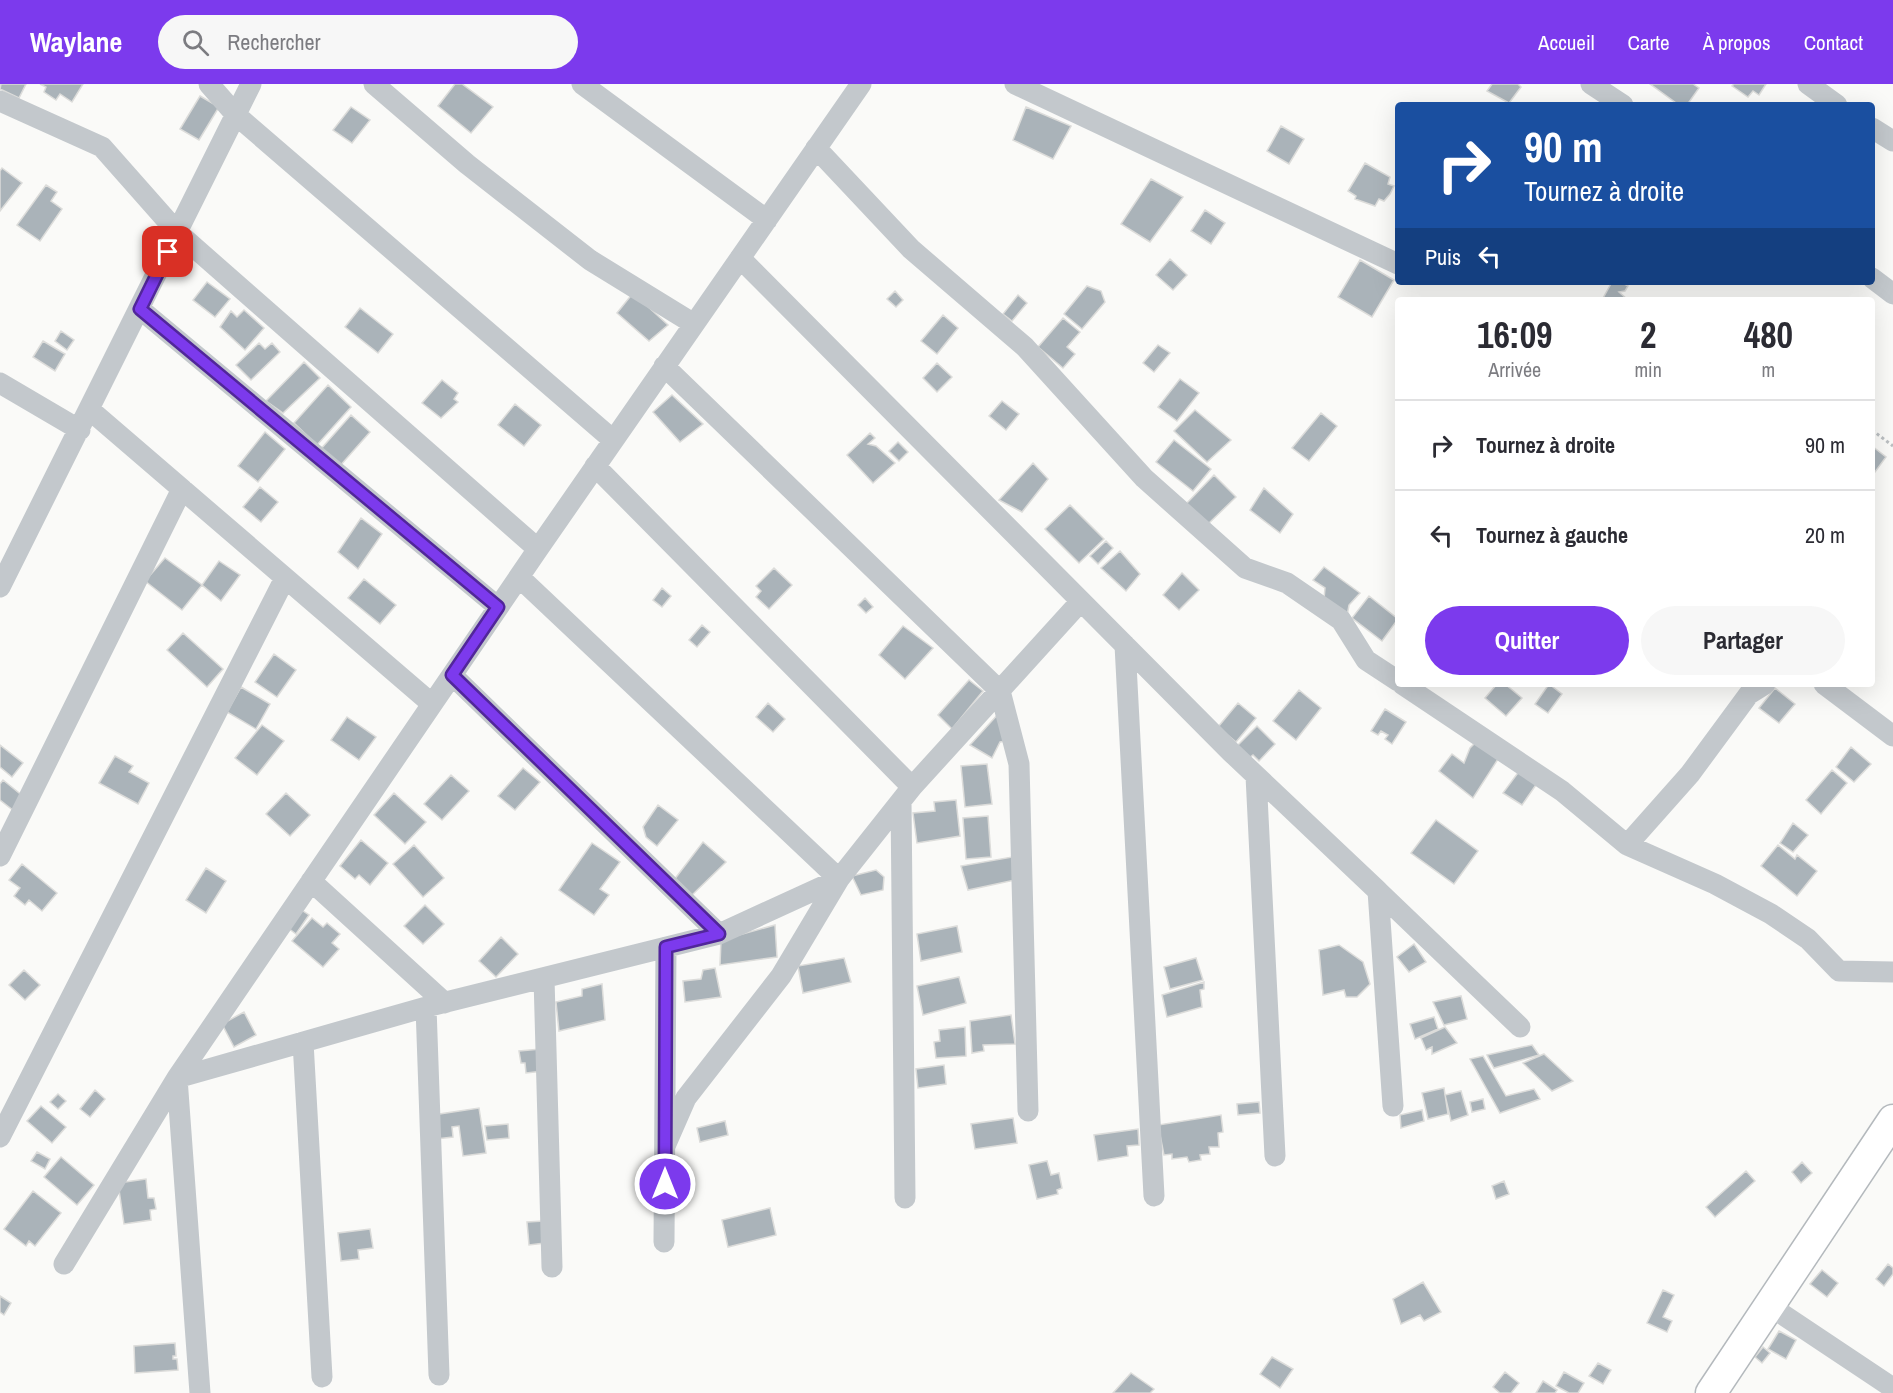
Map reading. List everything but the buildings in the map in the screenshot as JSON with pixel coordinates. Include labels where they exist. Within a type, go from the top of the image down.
[{"type":"highway","points":[[1711,1393],[1893,1119]]},
{"type":"street","points":[[209,84],[236,115],[613,440]]},
{"type":"street","points":[[0,587],[251,84]]},
{"type":"street","points":[[374,84],[466,164],[590,260],[694,324]]},
{"type":"street","points":[[582,84],[766,220]]},
{"type":"street","points":[[64,1264],[177,1078],[595,466],[861,84]]},
{"type":"street","points":[[1015,84],[1395,263]]},
{"type":"street","points":[[1591,84],[1618,102]]},
{"type":"street","points":[[1808,84],[1833,102]]},
{"type":"street","points":[[0,101],[102,147],[178,233],[538,549]]},
{"type":"street","points":[[1875,130],[1893,141]]},
{"type":"street","points":[[816,148],[911,249],[1025,347],[1144,478],[1245,568],[1287,583],[1341,620],[1366,660],[1395,679]]},
{"type":"street","points":[[740,258],[1256,776],[1520,1027]]},
{"type":"street","points":[[1875,280],[1893,294]]},
{"type":"street","points":[[140,309],[498,607]]},
{"type":"street","points":[[664,366],[1000,691],[1019,764],[1028,1111]]},
{"type":"street","points":[[0,383],[80,430]]},
{"type":"street","points":[[90,410],[432,704]]},
{"type":"street","points":[[595,466],[906,794],[905,1198]]},
{"type":"street","points":[[0,856],[182,489]]},
{"type":"street","points":[[519,577],[839,879]]},
{"type":"street","points":[[0,1137],[285,578]]},
{"type":"street","points":[[665,1146],[687,1098],[781,976],[839,879],[906,794],[1081,601]]},
{"type":"street","points":[[1125,645],[1154,1196]]},
{"type":"street","points":[[452,675],[719,934]]},
{"type":"street","points":[[1406,687],[1562,791],[1627,845],[1715,884],[1771,914],[1808,939],[1839,971],[1893,972]]},
{"type":"street","points":[[1627,845],[1690,774],[1749,694],[1760,687]]},
{"type":"street","points":[[1828,687],[1893,736]]},
{"type":"street","points":[[1256,776],[1275,1156]]},
{"type":"street","points":[[177,1078],[435,1005],[719,934],[839,879]]},
{"type":"street","points":[[311,881],[435,1005],[439,1375]]},
{"type":"street","points":[[1378,891],[1393,1106]]},
{"type":"street","points":[[664,1242],[666,947]]},
{"type":"street","points":[[544,978],[552,1268]]},
{"type":"street","points":[[303,1042],[322,1377]]},
{"type":"street","points":[[177,1078],[200,1393]]},
{"type":"street","points":[[1770,1306],[1893,1388]]},
{"type":"path","points":[[1875,432],[1893,446]]},
{"type":"route","points":[[168,252],[140,309],[498,607],[452,675],[719,934],[666,947],[665,1184]]}]
